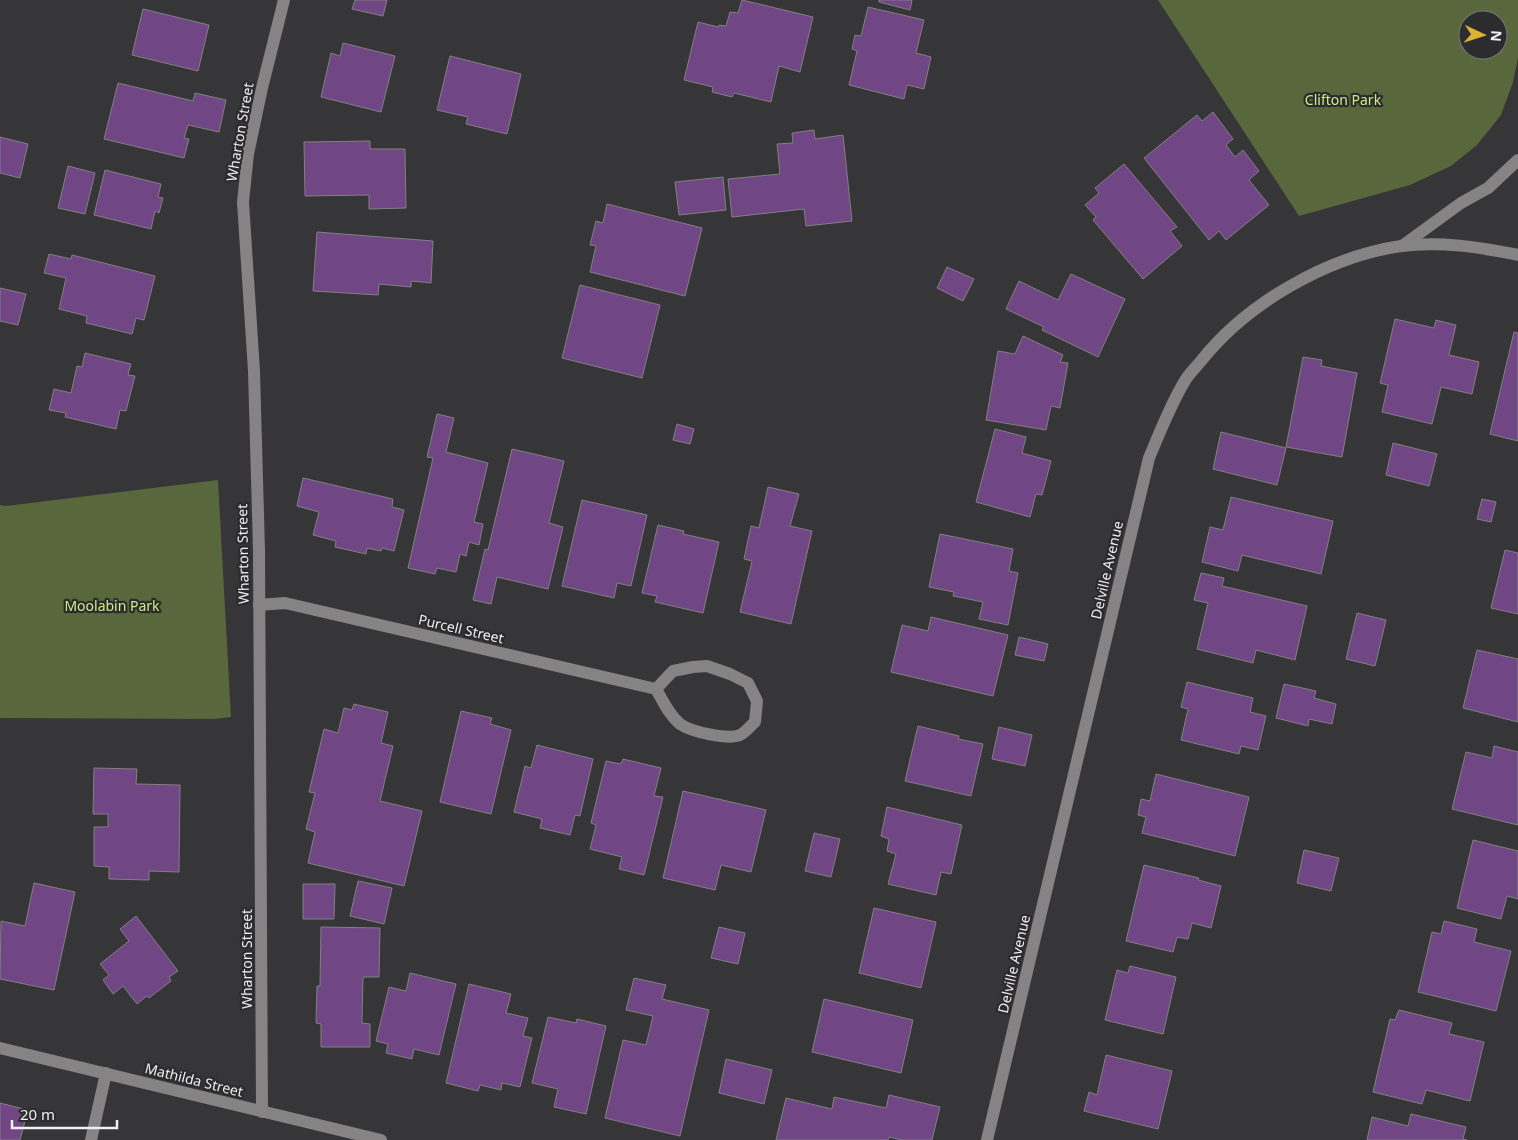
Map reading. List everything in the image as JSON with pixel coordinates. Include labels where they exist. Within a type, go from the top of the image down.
[{"type":"street","name":"Wharton Street","points":[[262,1112],[259,605],[254,380],[243,202],[248,154],[284,0]]},
{"type":"street","points":[[1402,246],[1461,203],[1488,188],[1518,160]]},
{"type":"street","name":"Delville Avenue","points":[[987,1140],[1149,458],[1186,378],[1216,342],[1250,312],[1300,280],[1340,262],[1371,252],[1402,246],[1449,244],[1518,255]]},
{"type":"street","name":"Purcell Street","points":[[259,605],[285,603],[656,689]]},
{"type":"street","points":[[707,666],[748,683],[757,701],[755,722],[740,735],[724,736],[700,733],[681,725],[669,712],[656,689],[673,671],[707,666]]},
{"type":"street","name":"Mathilda Street","points":[[0,1048],[381,1140]]},
{"type":"street","points":[[91,1140],[106,1073]]},
{"type":"green space","name":"Clifton Park","points":[[1158,0],[1518,0],[1518,58],[1513,82],[1501,115],[1477,145],[1451,166],[1410,185],[1299,216]]},
{"type":"green space","name":"Moolabin Park","points":[[218,480],[231,717],[214,719],[0,718],[0,505],[6,506]]},
{"type":"building","points":[[355,0],[387,0],[383,16],[352,9]]},
{"type":"building","points":[[742,0],[813,17],[800,72],[779,66],[771,102],[734,93],[732,97],[712,92],[713,87],[684,80],[698,22],[718,27],[719,25],[726,26],[730,12],[738,13]]},
{"type":"building","points":[[879,0],[912,0],[910,10],[879,2]]},
{"type":"building","points":[[868,7],[924,20],[916,53],[931,57],[924,89],[907,85],[904,99],[849,85],[857,51],[852,49],[855,35],[861,36]]},
{"type":"building","points":[[143,9],[209,25],[198,71],[132,55]]},
{"type":"building","points":[[343,43],[395,56],[381,112],[321,97],[331,53],[340,56]]},
{"type":"building","points":[[450,56],[521,74],[507,134],[466,124],[468,117],[437,110]]},
{"type":"building","points":[[118,83],[193,101],[195,93],[226,100],[219,132],[188,125],[184,138],[189,139],[184,158],[104,139]]},
{"type":"building","points":[[1213,112],[1233,139],[1226,145],[1235,157],[1243,150],[1259,171],[1249,180],[1269,205],[1226,240],[1219,231],[1209,240],[1144,158],[1197,115],[1202,121]]},
{"type":"building","points":[[814,130],[815,139],[843,135],[852,221],[806,226],[804,209],[732,217],[728,179],[780,174],[777,144],[793,143],[792,133]]},
{"type":"building","points":[[0,137],[28,144],[20,178],[0,173]]},
{"type":"building","points":[[370,141],[370,149],[405,149],[406,208],[369,209],[369,195],[305,196],[304,142]]},
{"type":"building","points":[[1124,164],[1177,227],[1170,231],[1182,246],[1143,279],[1093,220],[1096,217],[1085,205],[1099,193],[1095,188]]},
{"type":"building","points":[[68,166],[95,173],[85,214],[58,208]]},
{"type":"building","points":[[105,170],[161,184],[158,197],[163,198],[159,213],[155,211],[151,229],[94,215]]},
{"type":"building","points":[[723,177],[726,210],[679,215],[675,182]]},
{"type":"building","points":[[607,204],[702,228],[685,296],[590,272],[596,246],[590,245],[596,221],[603,223]]},
{"type":"building","points":[[317,232],[433,241],[431,283],[411,281],[411,287],[379,284],[378,295],[313,291]]},
{"type":"building","points":[[49,254],[71,259],[72,255],[155,276],[144,320],[136,318],[132,334],[86,323],[87,316],[59,309],[66,278],[44,273]]},
{"type":"building","points":[[947,267],[974,279],[963,301],[937,288]]},
{"type":"building","points":[[1071,274],[1125,299],[1098,357],[1042,330],[1044,327],[1006,309],[1019,281],[1058,300]]},
{"type":"building","points":[[580,285],[660,305],[642,378],[562,358]]},
{"type":"building","points":[[0,288],[26,294],[18,325],[0,321]]},
{"type":"building","points":[[1395,319],[1434,328],[1436,320],[1456,325],[1449,355],[1479,362],[1472,394],[1441,387],[1432,424],[1382,412],[1388,385],[1380,383]]},
{"type":"building","points":[[1514,332],[1518,333],[1518,441],[1490,434]]},
{"type":"building","points":[[1023,336],[1063,355],[1060,362],[1068,363],[1060,408],[1051,406],[1046,430],[986,420],[998,351],[1015,354]]},
{"type":"building","points":[[85,353],[131,364],[128,375],[135,376],[126,411],[120,410],[116,429],[65,417],[66,413],[49,410],[54,389],[71,393],[77,366],[82,367]]},
{"type":"building","points":[[1303,357],[1322,360],[1321,366],[1357,373],[1342,457],[1286,447]]},
{"type":"building","points":[[437,414],[454,418],[446,452],[488,463],[474,522],[483,524],[479,545],[469,542],[466,556],[460,554],[456,572],[437,568],[435,574],[408,568],[433,458],[427,457]]},
{"type":"building","points":[[677,424],[694,429],[690,444],[673,440]]},
{"type":"building","points":[[995,429],[1026,437],[1022,453],[1051,461],[1042,495],[1036,494],[1030,517],[976,502]]},
{"type":"building","points":[[1221,432],[1286,448],[1277,485],[1213,469]]},
{"type":"building","points":[[1393,443],[1437,454],[1429,486],[1386,475]]},
{"type":"building","points":[[512,449],[564,461],[549,523],[563,527],[548,589],[497,577],[491,604],[473,600],[485,549],[488,550]]},
{"type":"building","points":[[303,478],[393,499],[392,507],[404,510],[394,551],[382,548],[381,551],[367,548],[366,554],[335,547],[336,541],[313,535],[319,512],[297,506]]},
{"type":"building","points":[[768,487],[799,494],[790,526],[812,531],[791,624],[740,612],[752,561],[744,559],[751,526],[759,528]]},
{"type":"building","points":[[1231,497],[1333,521],[1321,574],[1242,555],[1238,571],[1202,562],[1210,527],[1223,530]]},
{"type":"building","points":[[1482,499],[1496,502],[1491,522],[1477,519]]},
{"type":"building","points":[[582,500],[647,515],[631,586],[617,583],[614,598],[562,586]]},
{"type":"building","points":[[658,525],[684,531],[683,534],[719,542],[703,613],[655,602],[657,596],[642,593]]},
{"type":"building","points":[[940,534],[1013,549],[1009,571],[1018,573],[1008,625],[979,619],[983,602],[953,596],[954,592],[929,587]]},
{"type":"building","points":[[1505,550],[1518,553],[1518,614],[1491,608]]},
{"type":"building","points":[[1201,573],[1224,578],[1222,586],[1307,606],[1295,660],[1256,650],[1253,663],[1197,649],[1208,603],[1194,600]]},
{"type":"building","points":[[1357,613],[1386,620],[1375,666],[1346,659]]},
{"type":"building","points":[[931,617],[1008,635],[993,696],[891,672],[902,625],[928,631]]},
{"type":"building","points":[[1019,637],[1048,644],[1044,661],[1015,655]]},
{"type":"building","points":[[1477,650],[1518,659],[1518,722],[1463,708]]},
{"type":"building","points":[[1187,682],[1253,698],[1250,712],[1266,716],[1258,750],[1241,746],[1239,754],[1181,740],[1188,709],[1181,707]]},
{"type":"building","points":[[1284,684],[1316,691],[1314,698],[1336,704],[1332,724],[1309,719],[1308,726],[1276,718]]},
{"type":"building","points":[[354,704],[388,712],[381,743],[393,746],[380,801],[422,811],[404,886],[308,863],[315,832],[306,829],[315,793],[309,792],[324,729],[338,733],[344,708],[352,710]]},
{"type":"building","points":[[461,711],[492,718],[490,724],[511,730],[491,814],[440,802]]},
{"type":"building","points":[[918,726],[959,736],[958,739],[983,744],[971,796],[905,781]]},
{"type":"building","points":[[999,727],[1032,735],[1025,766],[992,759]]},
{"type":"building","points":[[537,745],[593,759],[580,816],[575,815],[570,835],[540,828],[542,819],[514,812],[525,766],[531,768]]},
{"type":"building","points":[[1494,746],[1518,752],[1518,825],[1452,809],[1466,752],[1492,758]]},
{"type":"building","points":[[623,759],[661,768],[654,796],[663,797],[644,875],[619,869],[622,857],[590,849],[596,825],[591,823],[606,761],[621,764]]},
{"type":"building","points":[[94,768],[137,769],[136,784],[180,785],[179,872],[149,871],[149,880],[109,879],[109,867],[94,866],[94,827],[108,827],[108,814],[93,814]]},
{"type":"building","points":[[1156,774],[1249,797],[1235,856],[1142,833],[1146,817],[1138,815],[1141,799],[1150,801]]},
{"type":"building","points":[[683,791],[766,810],[751,872],[721,865],[715,890],[663,878]]},
{"type":"building","points":[[887,807],[962,825],[951,874],[941,872],[936,895],[888,884],[896,854],[887,851],[889,839],[881,836]]},
{"type":"building","points":[[814,833],[840,839],[831,877],[805,871]]},
{"type":"building","points":[[1473,840],[1518,851],[1518,899],[1507,896],[1501,919],[1457,908]]},
{"type":"building","points":[[1304,850],[1339,858],[1331,891],[1297,883]]},
{"type":"building","points":[[1144,865],[1199,878],[1198,880],[1221,886],[1211,928],[1192,923],[1188,939],[1177,937],[1173,952],[1126,941]]},
{"type":"building","points":[[358,881],[392,888],[384,924],[350,916]]},
{"type":"building","points":[[34,883],[75,892],[54,990],[0,979],[1,921],[25,926]]},
{"type":"building","points":[[303,884],[335,884],[334,919],[303,919]]},
{"type":"building","points":[[874,908],[936,922],[921,988],[859,973]]},
{"type":"building","points":[[136,916],[178,971],[169,977],[171,981],[149,998],[147,996],[137,1004],[123,986],[113,994],[103,980],[109,975],[100,964],[129,941],[120,929]]},
{"type":"building","points":[[1444,921],[1477,929],[1474,942],[1511,951],[1496,1011],[1418,992],[1432,932],[1441,934]]},
{"type":"building","points":[[321,927],[380,928],[379,977],[363,977],[362,1023],[370,1024],[370,1047],[321,1047],[321,1024],[316,1023],[317,986],[320,986]]},
{"type":"building","points":[[719,927],[745,933],[738,964],[711,958]]},
{"type":"building","points":[[1130,966],[1176,977],[1163,1034],[1105,1020],[1117,970],[1128,973]]},
{"type":"building","points":[[410,973],[456,984],[439,1055],[414,1049],[412,1059],[386,1053],[388,1044],[376,1041],[389,987],[406,991]]},
{"type":"building","points":[[634,978],[666,985],[662,999],[709,1010],[680,1136],[605,1118],[623,1040],[646,1045],[653,1016],[626,1010]]},
{"type":"building","points":[[469,984],[511,994],[506,1013],[528,1018],[523,1036],[532,1038],[520,1087],[502,1083],[501,1090],[480,1085],[478,1091],[446,1083]]},
{"type":"building","points":[[824,999],[913,1020],[901,1073],[812,1052]]},
{"type":"building","points":[[1399,1010],[1452,1023],[1449,1034],[1484,1042],[1470,1101],[1426,1090],[1422,1104],[1373,1092],[1390,1019],[1395,1020]]},
{"type":"building","points":[[548,1017],[576,1023],[577,1019],[606,1026],[586,1114],[554,1107],[558,1089],[532,1083]]},
{"type":"building","points":[[1106,1055],[1172,1071],[1158,1129],[1084,1111],[1089,1092],[1097,1095]]},
{"type":"building","points":[[726,1059],[772,1070],[764,1104],[719,1093]]},
{"type":"building","points":[[889,1095],[940,1107],[932,1140],[902,1140],[889,1137],[888,1140],[776,1140],[786,1098],[832,1109],[834,1097],[886,1108]]},
{"type":"building","points":[[0,1103],[28,1110],[20,1140],[0,1140]]},
{"type":"building","points":[[1411,1114],[1466,1127],[1463,1139],[1467,1140],[1367,1140],[1372,1117],[1408,1126]]}]
